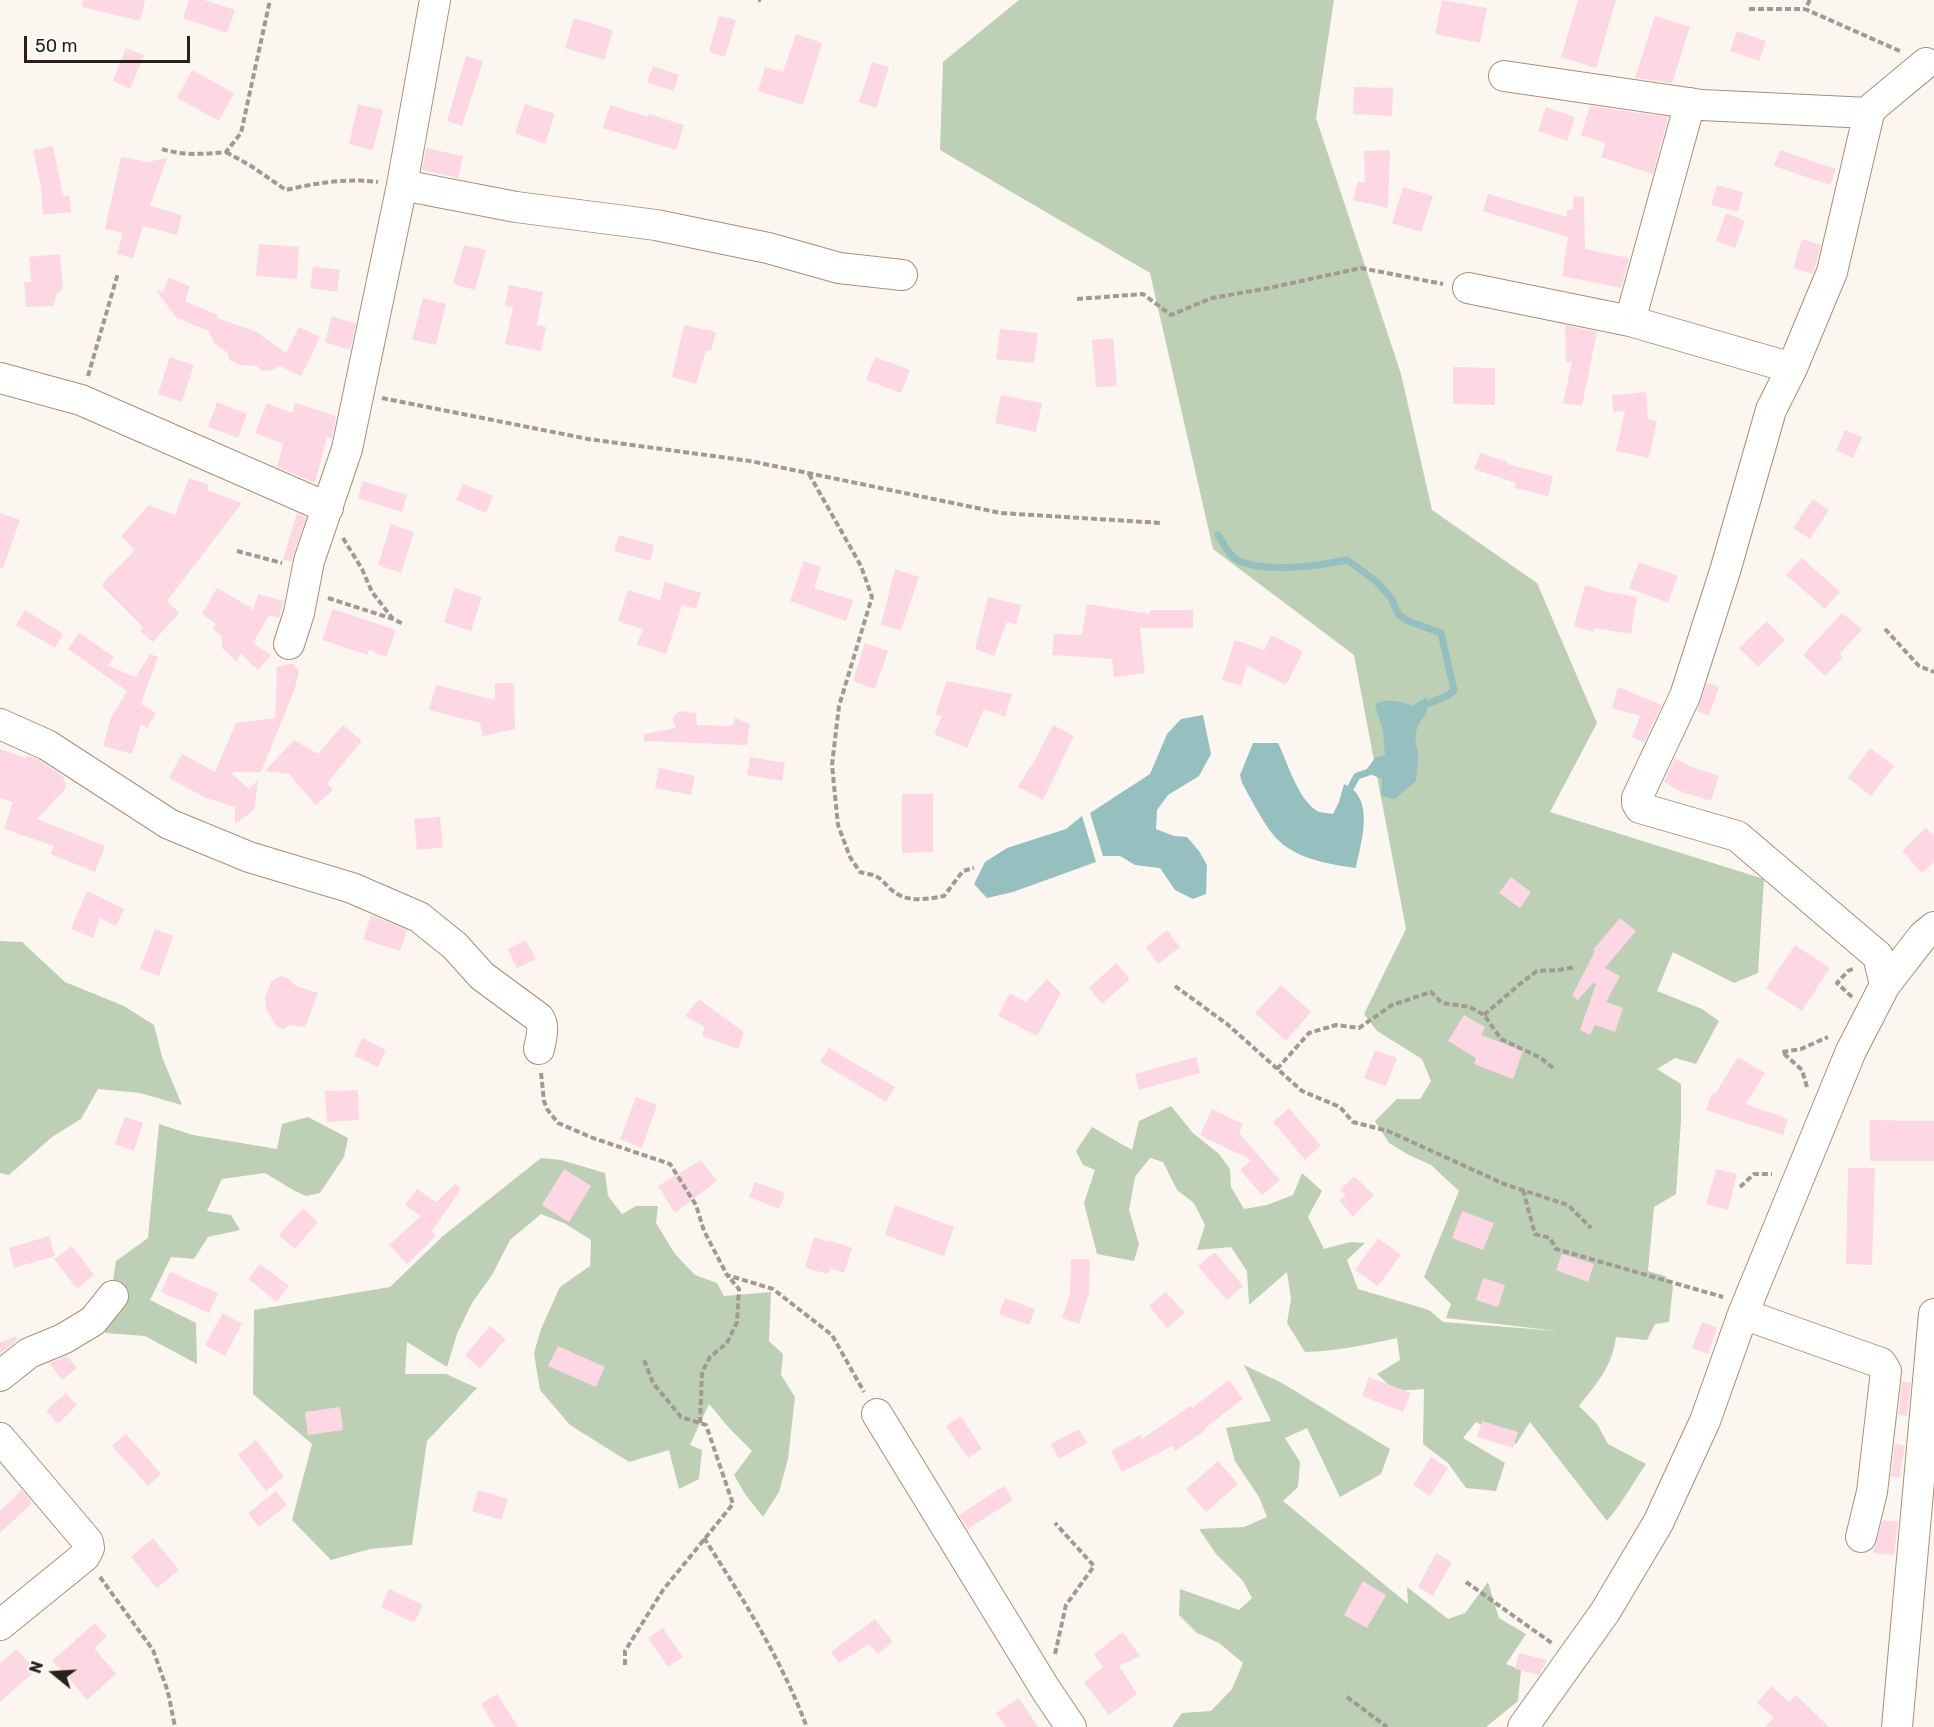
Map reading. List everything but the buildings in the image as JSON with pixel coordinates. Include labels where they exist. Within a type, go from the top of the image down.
[{"type":"street","points":[[289,644],[296,624],[304,580],[347,449],[402,185],[435,0]]},
{"type":"street","points":[[1885,985],[1878,956],[1737,836],[1640,808],[1637,798],[1685,696],[1725,571],[1771,410],[1792,368],[1833,272],[1869,113],[1873,107],[1926,63]]},
{"type":"street","points":[[1504,76],[1690,104],[1869,113]]},
{"type":"street","points":[[1630,321],[1690,104]]},
{"type":"street","points":[[402,185],[516,207],[656,225],[768,248],[839,268],[902,274]]},
{"type":"street","points":[[1468,288],[1630,321],[1792,368]]},
{"type":"street","points":[[0,378],[81,400],[327,512]]},
{"type":"street","points":[[0,724],[47,744],[169,824],[249,857],[352,888],[419,917],[455,946],[482,976],[539,1018],[542,1022],[539,1049]]},
{"type":"street","points":[[1528,1725],[1605,1612],[1658,1523],[1705,1421],[1745,1309],[1851,1051],[1885,985],[1923,936],[1934,927]]},
{"type":"street","points":[[0,1376],[29,1353],[63,1339],[93,1321],[113,1296]]},
{"type":"street","points":[[1745,1309],[1881,1363],[1884,1367],[1886,1371],[1872,1492],[1861,1537]]},
{"type":"street","points":[[1897,1727],[1934,1314]]},
{"type":"street","points":[[877,1414],[1071,1727]]},
{"type":"street","points":[[0,1438],[88,1542],[89,1548],[85,1556],[0,1625]]},
{"type":"path","points":[[225,152],[241,132],[270,0]]},
{"type":"path","points":[[1805,9],[1809,0]]},
{"type":"path","points":[[1749,9],[1805,9],[1926,63]]},
{"type":"path","points":[[162,149],[174,153],[225,152],[251,166],[286,190],[332,182],[370,181],[402,185]]},
{"type":"path","points":[[1077,299],[1143,294],[1171,315],[1212,298],[1361,268],[1468,288]]},
{"type":"path","points":[[81,400],[118,273]]},
{"type":"path","points":[[358,393],[588,439],[750,461],[1001,513],[1161,523]]},
{"type":"path","points":[[809,473],[861,566],[872,597],[838,706],[832,765],[838,825],[850,857],[860,872],[878,876],[892,891],[903,898],[928,899],[944,896],[963,871],[974,868]]},
{"type":"path","points":[[327,512],[362,569],[372,592],[393,618]]},
{"type":"path","points":[[237,550],[304,580],[334,601],[393,618],[403,624]]},
{"type":"path","points":[[1885,630],[1919,666],[1934,672]]},
{"type":"path","points":[[1484,1016],[1521,982],[1537,971],[1576,967]]},
{"type":"path","points":[[1175,986],[1227,1024],[1302,1091],[1340,1107],[1353,1122],[1388,1131],[1504,1184],[1568,1205],[1591,1228]]},
{"type":"path","points":[[1277,1069],[1309,1033],[1336,1025],[1359,1028],[1392,1005],[1431,992],[1442,1003],[1470,1006],[1484,1016],[1501,1039],[1541,1058],[1553,1068]]},
{"type":"path","points":[[1808,1090],[1802,1070],[1782,1052],[1801,1049],[1826,1038],[1834,1031]]},
{"type":"path","points":[[539,1049],[544,1101],[558,1123],[593,1138],[670,1164],[696,1205],[704,1231],[727,1275],[739,1289],[737,1322],[727,1343],[710,1357],[702,1372],[700,1423]]},
{"type":"path","points":[[1740,1187],[1754,1174],[1800,1174]]},
{"type":"path","points":[[1522,1190],[1535,1234],[1550,1238],[1556,1249],[1745,1309]]},
{"type":"path","points":[[727,1275],[773,1289],[832,1335],[877,1414]]},
{"type":"path","points":[[624,1665],[625,1651],[663,1590],[733,1504],[706,1425],[681,1417],[653,1383],[644,1360]]},
{"type":"path","points":[[1046,1690],[1066,1605],[1094,1566],[1055,1523]]},
{"type":"path","points":[[704,1538],[734,1584],[796,1700],[806,1725]]},
{"type":"path","points":[[85,1556],[153,1650],[168,1692],[175,1727]]},
{"type":"path","points":[[1466,1582],[1573,1658]]},
{"type":"path","points":[[1347,1697],[1387,1727]]},
{"type":"green space","points":[[1019,0],[1334,0],[1316,118],[1401,374],[1432,510],[1537,583],[1597,723],[1550,812],[1764,879],[1758,973],[1734,983],[1673,952],[1657,991],[1702,1009],[1719,1021],[1696,1064],[1675,1058],[1657,1069],[1681,1084],[1676,1194],[1654,1207],[1648,1271],[1665,1276],[1673,1286],[1669,1322],[1655,1324],[1647,1340],[1616,1337],[1607,1366],[1598,1382],[1579,1406],[1597,1424],[1608,1444],[1646,1464],[1607,1521],[1530,1422],[1516,1444],[1476,1422],[1463,1438],[1505,1463],[1496,1491],[1466,1488],[1448,1463],[1423,1444],[1424,1389],[1395,1391],[1377,1374],[1400,1360],[1397,1338],[1351,1347],[1305,1352],[1287,1323],[1291,1299],[1287,1272],[1249,1305],[1247,1271],[1231,1247],[1197,1250],[1205,1225],[1194,1203],[1177,1190],[1163,1162],[1150,1158],[1135,1177],[1129,1210],[1139,1244],[1134,1261],[1097,1254],[1084,1203],[1095,1170],[1083,1165],[1076,1151],[1092,1127],[1132,1150],[1139,1121],[1171,1106],[1193,1133],[1219,1154],[1230,1169],[1231,1187],[1244,1209],[1267,1205],[1293,1195],[1302,1173],[1322,1191],[1308,1217],[1324,1249],[1350,1242],[1365,1243],[1347,1260],[1358,1289],[1429,1310],[1443,1322],[1558,1331],[1446,1318],[1451,1304],[1424,1277],[1459,1191],[1431,1165],[1389,1143],[1375,1121],[1397,1099],[1420,1099],[1431,1081],[1422,1059],[1377,1031],[1364,1014],[1406,929],[1354,655],[1213,549],[1150,273],[940,150],[943,62]]},
{"type":"green space","points":[[0,941],[22,942],[65,982],[124,1006],[154,1025],[162,1057],[182,1105],[140,1093],[98,1089],[81,1119],[52,1137],[9,1175],[0,1173]]},
{"type":"green space","points":[[308,1117],[348,1138],[344,1157],[320,1193],[306,1196],[265,1173],[222,1179],[207,1211],[231,1215],[240,1230],[208,1237],[194,1259],[171,1257],[150,1300],[196,1323],[197,1364],[145,1336],[105,1333],[116,1261],[148,1238],[159,1124],[193,1135],[277,1149],[282,1124]]},
{"type":"green space","points":[[541,1158],[561,1160],[605,1173],[608,1196],[622,1214],[636,1206],[658,1206],[656,1223],[675,1254],[695,1275],[717,1283],[724,1296],[771,1292],[769,1341],[783,1354],[781,1375],[795,1397],[788,1459],[779,1492],[763,1517],[734,1475],[752,1451],[709,1404],[690,1445],[702,1450],[699,1479],[679,1489],[669,1450],[629,1462],[570,1425],[540,1390],[534,1353],[541,1329],[560,1287],[590,1266],[591,1240],[566,1224],[541,1214],[510,1240],[492,1275],[472,1303],[457,1334],[447,1367],[407,1342],[405,1374],[446,1374],[477,1388],[427,1441],[412,1545],[370,1549],[331,1560],[292,1520],[312,1444],[253,1394],[254,1310],[390,1287],[443,1236]]},
{"type":"green space","points":[[1244,1365],[1282,1383],[1390,1449],[1381,1474],[1340,1497],[1307,1428],[1285,1438],[1300,1462],[1298,1487],[1283,1501],[1408,1604],[1407,1587],[1448,1619],[1465,1613],[1488,1582],[1499,1618],[1526,1634],[1506,1664],[1521,1670],[1518,1701],[1486,1727],[1172,1727],[1182,1713],[1211,1711],[1232,1689],[1243,1663],[1219,1643],[1197,1633],[1179,1615],[1180,1589],[1239,1610],[1252,1598],[1243,1581],[1216,1554],[1199,1529],[1244,1527],[1267,1517],[1259,1497],[1235,1461],[1226,1428],[1271,1421]]},
{"type":"water","points":[[1426,697],[1426,713],[1417,728],[1416,736],[1418,757],[1416,781],[1394,799],[1381,796],[1382,779],[1370,774],[1367,769],[1375,758],[1385,755],[1383,731],[1375,705],[1388,700],[1412,706]]},
{"type":"water","points":[[1203,715],[1211,754],[1199,776],[1168,795],[1157,810],[1156,829],[1174,836],[1187,837],[1207,865],[1206,894],[1193,899],[1175,890],[1160,868],[1135,865],[1120,856],[1103,856],[1090,813],[1150,774],[1167,734],[1181,719]]},
{"type":"water","points":[[1253,743],[1278,743],[1299,791],[1319,812],[1333,814],[1344,784],[1354,791],[1360,799],[1364,822],[1356,868],[1321,862],[1298,854],[1279,841],[1271,832],[1242,783],[1240,775]]},
{"type":"water","points":[[1082,816],[1096,862],[1013,892],[987,898],[974,884],[985,862],[1007,848],[1066,829]]},
{"type":"waterway","points":[[1218,535],[1232,556],[1250,565],[1278,568],[1347,560],[1376,581],[1391,598],[1399,615],[1408,621],[1441,633],[1454,690],[1428,704]]},
{"type":"waterway","points":[[1351,787],[1357,776],[1369,772]]}]
